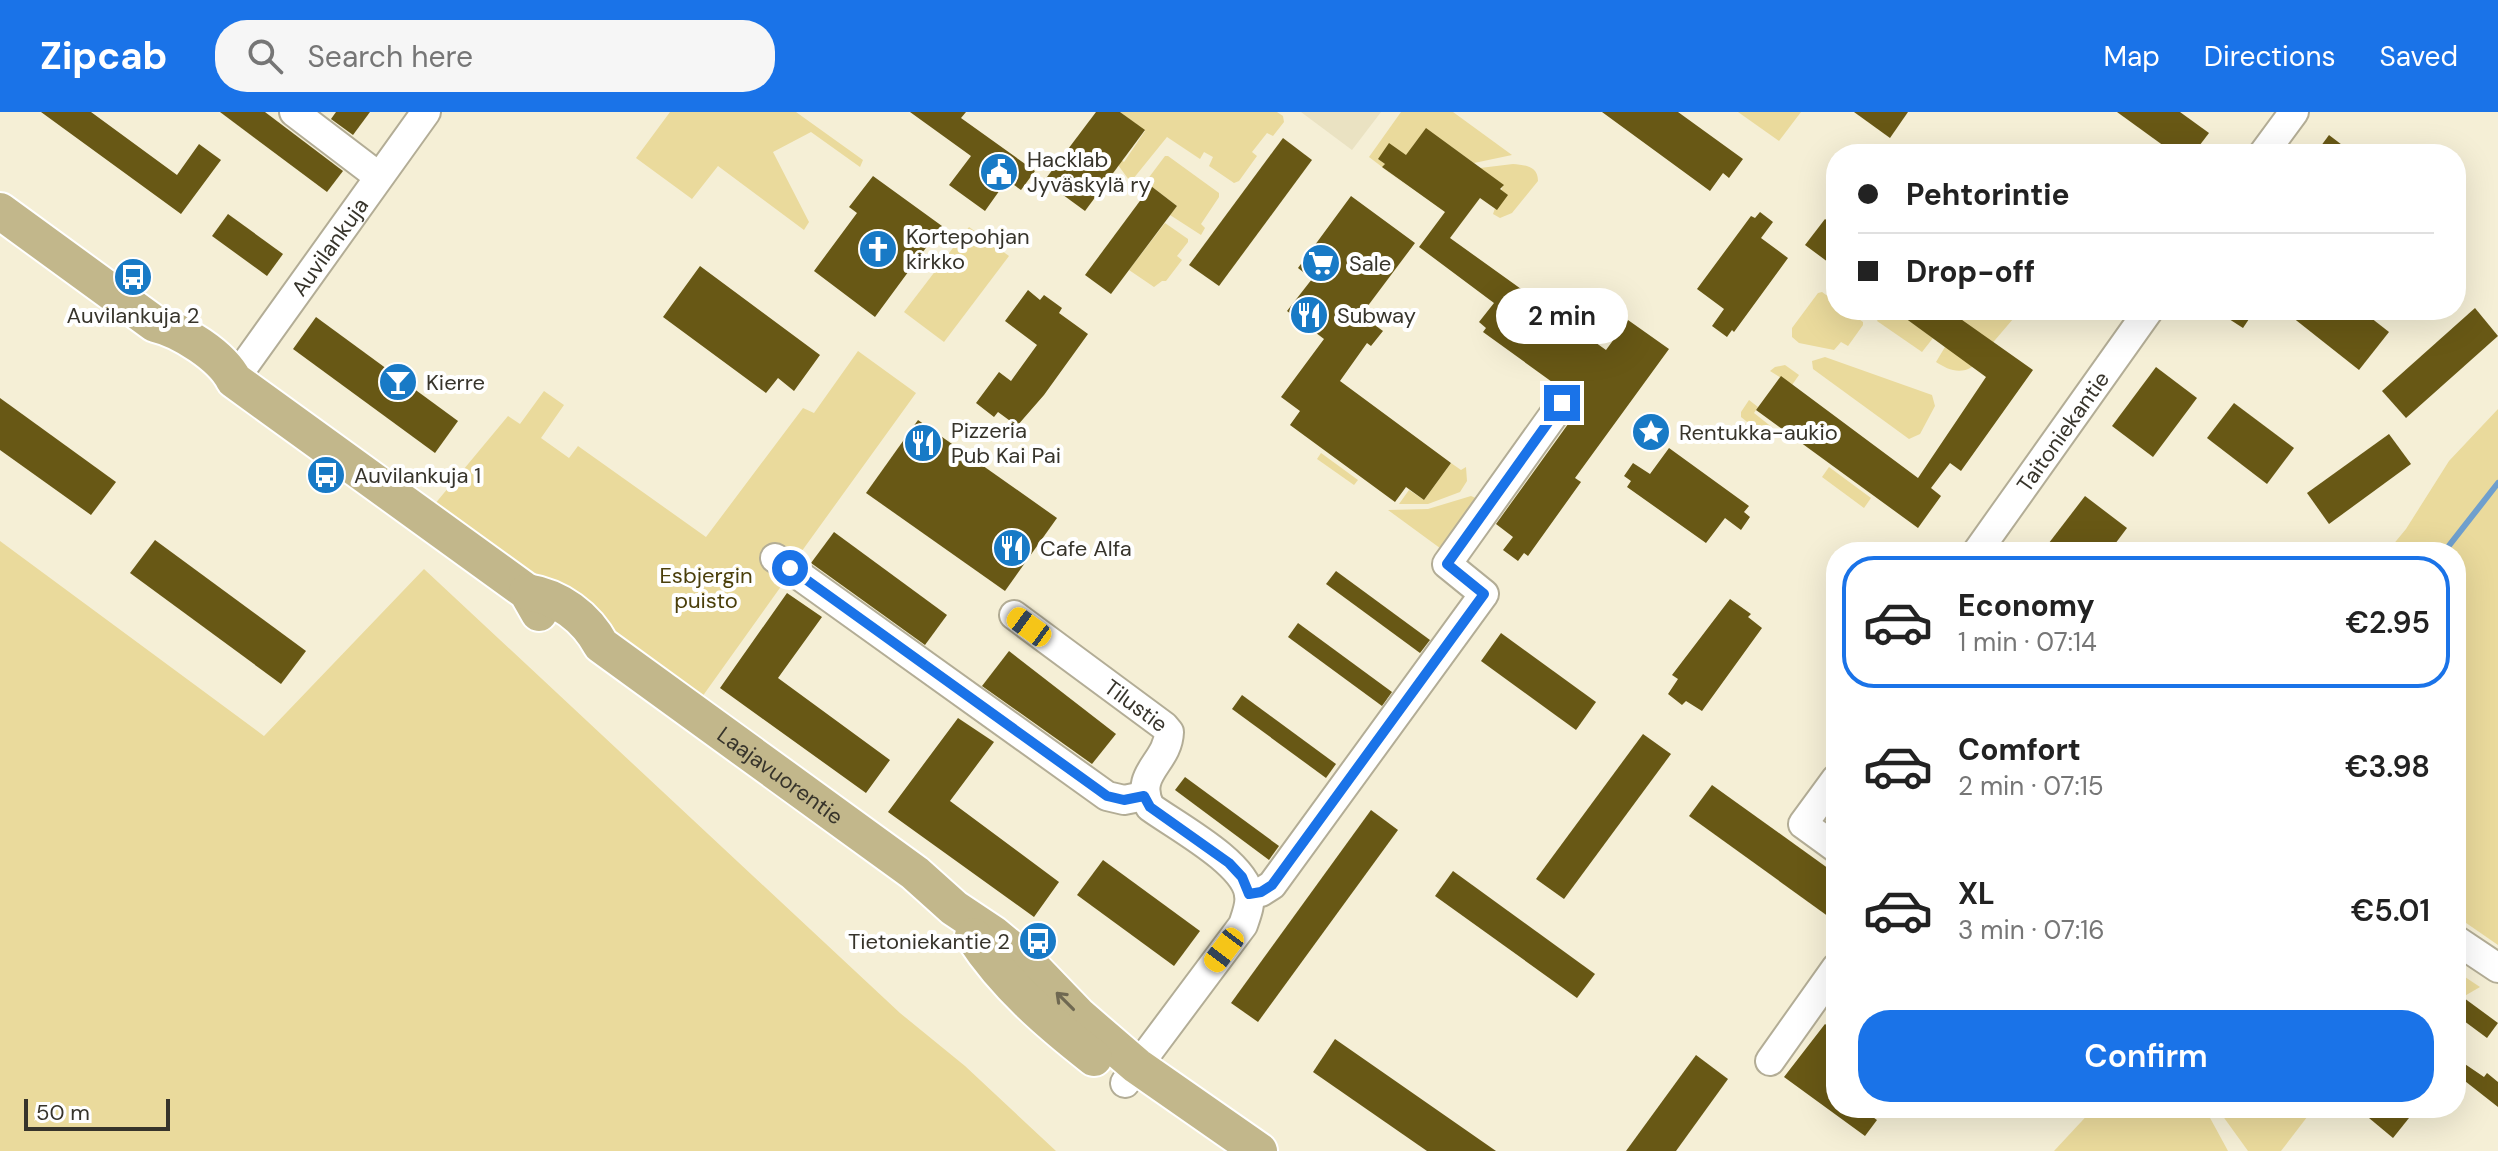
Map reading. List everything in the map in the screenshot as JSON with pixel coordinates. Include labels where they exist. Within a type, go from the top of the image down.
[{"type":"main road","name":"Laajavuorentie","points":[[0,211],[155,324],[172,328],[227,366],[234,380],[527,592],[550,596],[591,625],[601,645],[915,873],[954,908],[981,949],[1045,1018],[1259,1151]]},
{"type":"main road","name":"Laajavuorentie","points":[[1131,1074],[1165,1115],[1225,1151]]},
{"type":"street","points":[[294,112],[378,176]]},
{"type":"street","name":"Auvilankuja","points":[[234,380],[426,112]]},
{"type":"street","points":[[2270,144],[2294,112]]},
{"type":"street","name":"Taitoniekantie","points":[[1984,542],[2142,320]]},
{"type":"street","points":[[1249,894],[1261,892],[1272,885],[1484,594],[1447,564],[1562,403]]},
{"type":"street","points":[[775,558],[1107,796],[1124,800],[1144,796],[1150,807],[1229,863],[1242,877],[1249,894],[1243,925],[1131,1074]]},
{"type":"street","name":"Tilustie","points":[[1014,615],[1169,732],[1169,744],[1152,767],[1144,796]]},
{"type":"street","points":[[1826,793],[1803,824],[1826,841]]},
{"type":"street","points":[[2466,946],[2498,968]]},
{"type":"street","points":[[1770,1061],[1826,982]]},
{"type":"shaded area","points":[[1301,112],[1381,112],[1352,150]]},
{"type":"green space","points":[[670,112],[796,112],[863,160],[860,167],[811,132],[773,152],[809,222],[804,230],[718,166],[692,199],[636,158]]},
{"type":"green space","points":[[1120,112],[1277,112],[1283,116],[1284,122],[1273,136],[1267,133],[1252,152],[1257,156],[1239,181],[1234,183],[1209,166],[1213,157],[1204,152],[1200,159],[1167,137],[1129,180],[1118,165],[1079,135],[1082,131],[1124,162],[1145,131]]},
{"type":"green space","points":[[1401,112],[1453,112],[1512,155],[1474,163],[1426,129],[1412,147],[1411,159],[1378,159],[1385,164],[1383,168],[1369,157]]},
{"type":"green space","points":[[1738,112],[1801,112],[1779,141]]},
{"type":"green space","points":[[1165,156],[1219,193],[1201,224],[1205,228],[1201,235],[1170,215],[1177,206],[1147,180]]},
{"type":"green space","points":[[1513,164],[1533,169],[1538,181],[1512,213],[1500,218],[1493,214],[1503,185],[1480,168]]},
{"type":"green space","points":[[1165,223],[1188,242],[1177,256],[1182,260],[1166,281],[1154,287],[1129,270]]},
{"type":"green space","points":[[969,227],[1009,256],[944,342],[904,312]]},
{"type":"green space","points":[[1818,293],[1826,295],[1826,320],[1863,322],[1848,346],[1841,342],[1834,350],[1799,343],[1792,337],[1792,328]]},
{"type":"green space","points":[[1618,312],[1620,314],[1606,332],[1613,337],[1607,340],[1598,330],[1598,324]]},
{"type":"green space","points":[[1908,320],[1933,338],[1922,352],[1877,321]]},
{"type":"green space","points":[[1947,320],[2012,320],[1972,367],[1958,371],[1936,362],[1945,347]]},
{"type":"green space","name":"Esbjergin puisto","points":[[858,351],[916,393],[786,573],[782,585],[702,697],[429,511],[508,416],[520,424],[544,391],[564,405],[541,438],[569,458],[578,446],[706,537],[803,408],[814,413]]},
{"type":"green space","points":[[1825,357],[1932,395],[1935,406],[1920,434],[1909,439],[1813,369],[1812,361]]},
{"type":"green space","points":[[1785,365],[1799,375],[1792,385],[1770,371]]},
{"type":"green space","points":[[1749,400],[1758,407],[1754,413],[1773,428],[1766,437],[1741,417]]},
{"type":"green space","points":[[2498,409],[2498,945],[2466,923],[2466,542],[2395,542],[2449,461]]},
{"type":"green space","points":[[1321,453],[1358,480],[1354,485],[1317,459]]},
{"type":"green space","points":[[1451,463],[1461,470],[1466,467],[1467,481],[1460,492],[1428,504],[1399,504],[1409,490],[1424,500]]},
{"type":"green space","points":[[1829,467],[1871,498],[1864,508],[1822,477]]},
{"type":"green space","points":[[1471,496],[1480,500],[1444,551],[1388,510],[1428,509]]},
{"type":"green space","points":[[0,541],[264,736],[424,569],[900,1013],[965,1066],[1056,1151],[0,1151]]},
{"type":"green space","points":[[2466,978],[2480,987],[2466,995]]},
{"type":"green space","points":[[2085,1118],[2210,1118],[2228,1151],[2054,1151]]},
{"type":"green space","points":[[2224,1118],[2306,1118],[2281,1151],[2248,1151]]},
{"type":"building","points":[[41,112],[91,112],[177,175],[199,144],[221,160],[181,214]]},
{"type":"building","points":[[220,112],[265,112],[343,171],[327,192]]},
{"type":"building","points":[[336,112],[370,112],[353,135],[331,119]]},
{"type":"building","points":[[910,112],[966,112],[961,118],[1035,171],[1021,190],[1007,180],[985,211],[949,185],[971,156]]},
{"type":"building","points":[[1096,112],[1120,112],[1145,130],[1085,211],[1044,181]]},
{"type":"building","points":[[1602,112],[1678,112],[1743,159],[1729,178],[1723,173],[1710,191]]},
{"type":"building","points":[[1854,112],[1908,112],[1890,138]]},
{"type":"building","points":[[2117,112],[2180,112],[2209,133],[2201,144],[2161,144]]},
{"type":"building","points":[[1426,128],[1504,185],[1500,189],[1508,195],[1497,210],[1480,198],[1450,238],[1606,350],[1628,320],[1669,349],[1575,478],[1581,482],[1528,556],[1524,553],[1518,561],[1503,550],[1513,537],[1496,524],[1576,413],[1578,397],[1571,389],[1559,387],[1483,332],[1486,328],[1479,322],[1494,303],[1419,247],[1445,212],[1382,167],[1385,164],[1378,159],[1389,143],[1406,155]]},
{"type":"building","points":[[2329,135],[2341,144],[2322,144]]},
{"type":"building","points":[[1283,138],[1312,160],[1219,286],[1189,265]]},
{"type":"building","name":"Kortepohjan kirkko","points":[[873,176],[942,226],[875,317],[814,271],[857,213],[849,207]]},
{"type":"building","points":[[1151,186],[1177,206],[1111,294],[1085,275]]},
{"type":"building","points":[[1351,196],[1415,243],[1361,315],[1383,331],[1371,346],[1367,343],[1340,381],[1451,463],[1424,500],[1406,487],[1395,502],[1290,425],[1300,411],[1281,397],[1324,339],[1287,311],[1312,279],[1298,268]]},
{"type":"building","points":[[1760,212],[1773,222],[1761,238],[1788,258],[1734,332],[1732,330],[1727,337],[1712,326],[1724,309],[1697,289],[1751,216],[1755,218]]},
{"type":"building","points":[[228,214],[283,254],[267,276],[212,236]]},
{"type":"building","points":[[1825,219],[1826,220],[1826,261],[1805,245]]},
{"type":"building","points":[[700,266],[820,355],[794,391],[778,378],[766,393],[663,317]]},
{"type":"building","points":[[1028,290],[1040,300],[1044,295],[1062,308],[1059,313],[1088,334],[1044,395],[1017,426],[998,412],[994,417],[976,403],[999,372],[1011,381],[1037,345],[1005,321]]},
{"type":"building","points":[[2475,308],[2498,336],[2406,418],[2382,391],[2462,320],[2466,320]]},
{"type":"building","points":[[316,317],[458,421],[435,453],[293,349]]},
{"type":"building","points":[[1908,320],[1962,320],[2033,370],[1961,471],[1950,463],[1931,488],[1941,496],[1918,528],[1756,410],[1781,376],[1918,478],[1986,377]]},
{"type":"building","points":[[2231,320],[2248,320],[2243,328]]},
{"type":"building","points":[[2296,320],[2374,320],[2389,332],[2359,370]]},
{"type":"building","points":[[2156,367],[2197,398],[2153,457],[2112,426]]},
{"type":"building","points":[[0,398],[116,482],[91,515],[0,450]]},
{"type":"building","points":[[2234,403],[2294,448],[2267,484],[2207,438]]},
{"type":"building","points":[[918,420],[1057,518],[1005,591],[866,493]]},
{"type":"building","points":[[2389,434],[2411,464],[2329,524],[2307,493]]},
{"type":"building","points":[[1669,448],[1749,506],[1744,512],[1750,517],[1741,530],[1725,518],[1706,543],[1627,487],[1631,481],[1624,476],[1633,463],[1650,474]]},
{"type":"building","points":[[2085,496],[2127,528],[2116,542],[2050,542]]},
{"type":"building","points":[[834,532],[947,615],[925,645],[811,563]]},
{"type":"building","points":[[155,540],[306,651],[281,684],[130,573]]},
{"type":"building","points":[[1336,571],[1430,640],[1420,653],[1326,584]]},
{"type":"building","points":[[787,593],[822,617],[778,678],[890,760],[866,793],[720,688]]},
{"type":"building","points":[[1730,599],[1751,614],[1748,617],[1762,628],[1702,711],[1686,701],[1682,705],[1668,694],[1678,679],[1672,675]]},
{"type":"building","points":[[1298,623],[1392,692],[1382,706],[1288,637]]},
{"type":"building","points":[[1501,633],[1596,702],[1576,730],[1481,661]]},
{"type":"building","points":[[1009,651],[1116,734],[1092,764],[982,686]]},
{"type":"building","points":[[1242,695],[1336,764],[1326,778],[1232,709]]},
{"type":"building","points":[[958,718],[994,742],[950,801],[1059,882],[1034,917],[888,812]]},
{"type":"building","points":[[1643,734],[1671,754],[1564,899],[1536,879]]},
{"type":"building","points":[[1185,777],[1279,846],[1269,860],[1175,790]]},
{"type":"building","points":[[1712,785],[1826,867],[1826,915],[1689,816]]},
{"type":"building","points":[[1371,810],[1398,830],[1258,1022],[1231,1003]]},
{"type":"building","points":[[1103,860],[1200,931],[1174,966],[1077,895]]},
{"type":"building","points":[[1453,871],[1595,974],[1577,998],[1435,896]]},
{"type":"building","points":[[2466,999],[2498,1023],[2487,1038],[2466,1022]]},
{"type":"building","points":[[1825,1024],[1826,1025],[1826,1108],[1784,1077]]},
{"type":"building","points":[[1335,1039],[1496,1151],[1427,1151],[1313,1072]]},
{"type":"building","points":[[1696,1055],[1728,1079],[1676,1151],[1626,1151]]},
{"type":"building","points":[[2466,1065],[2484,1077],[2487,1073],[2498,1082],[2498,1107],[2466,1082]]},
{"type":"building","points":[[1840,1118],[1877,1120],[1865,1136]]},
{"type":"building","points":[[2369,1118],[2409,1118],[2393,1138]]},
{"type":"waterway","points":[[2452,542],[2498,483]]},
{"type":"place","name":"Hacklab Jyväskylä ry","points":[[999,172]]},
{"type":"place","name":"Kortepohjan kirkko","points":[[878,249]]},
{"type":"place","name":"Sale","points":[[1321,263]]},
{"type":"place","name":"Auvilankuja 2","points":[[133,277]]},
{"type":"place","name":"Subway","points":[[1309,315]]},
{"type":"place","name":"Kierre","points":[[398,382]]},
{"type":"place","name":"Rentukka-aukio","points":[[1651,432]]},
{"type":"place","name":"Pizzeria Pub Kai Pai","points":[[923,443]]},
{"type":"place","name":"Auvilankuja 1","points":[[326,475]]},
{"type":"place","name":"Cafe Alfa","points":[[1012,548]]},
{"type":"place","name":"Tietoniekantie 2","points":[[1038,941]]},
{"type":"route","points":[[790,568],[1107,796],[1124,800],[1144,796],[1150,807],[1229,863],[1242,877],[1249,894],[1261,892],[1272,885],[1484,594],[1447,564],[1562,403]]}]
